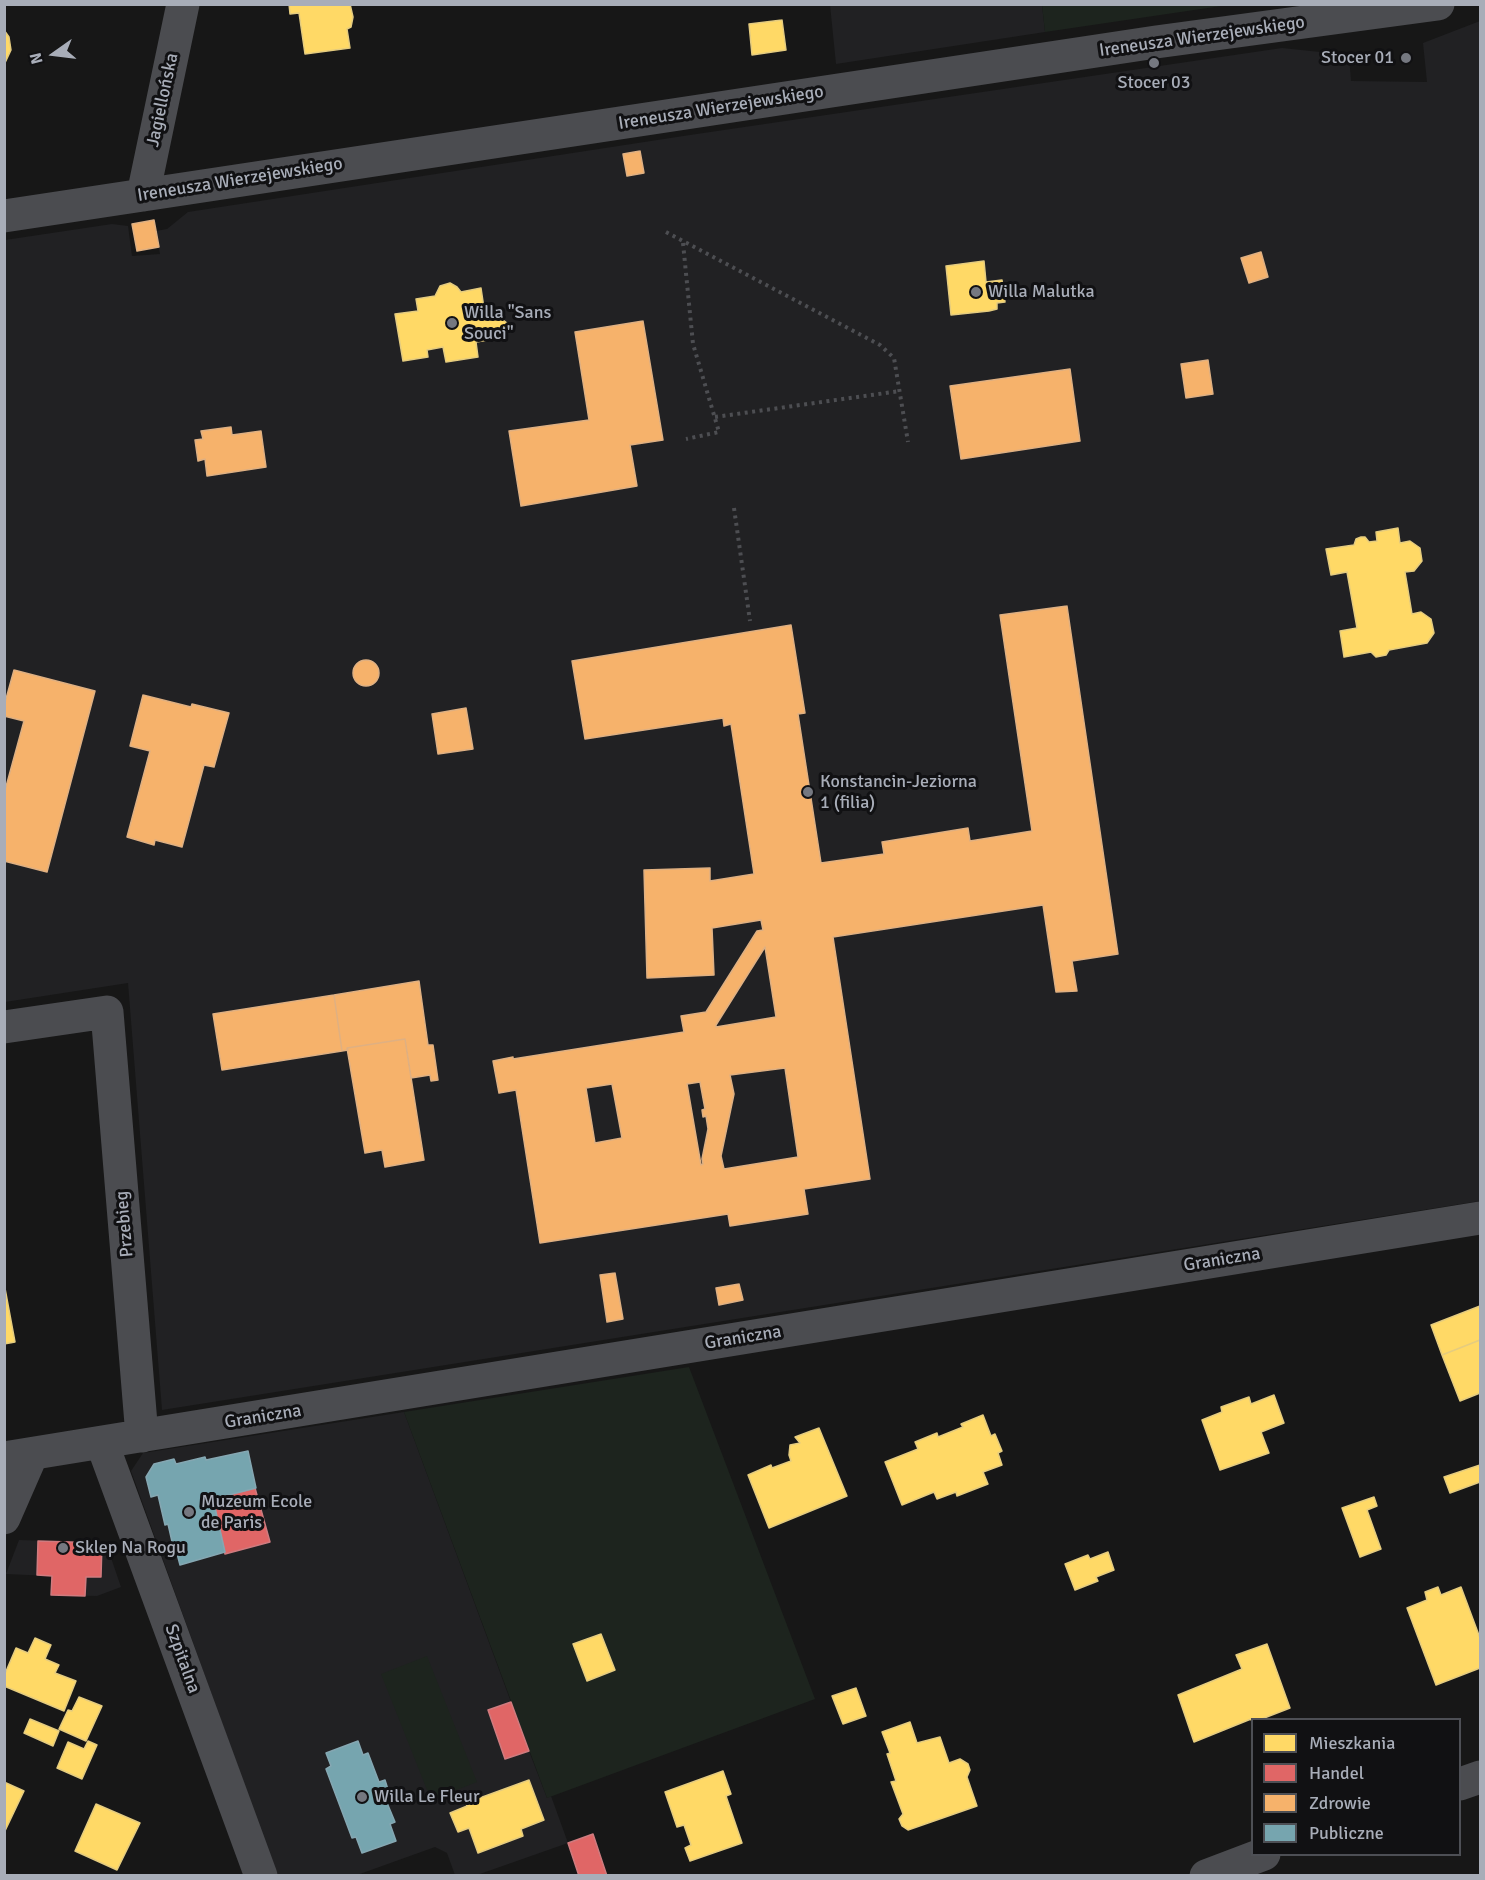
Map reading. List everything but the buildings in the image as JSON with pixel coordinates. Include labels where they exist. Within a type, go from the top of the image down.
[{"type":"street","name":"Jagiellońska","points":[[143,195],[183,4]]},
{"type":"street","name":"Ireneusza Wierzejewskiego","points":[[4,216],[1156,42],[1438,4]]},
{"type":"street","name":"Przebieg","points":[[4,1027],[107,1012],[142,1436]]},
{"type":"street","name":"Graniczna","points":[[18,1456],[1480,1218]]},
{"type":"street","name":"Szpitalna","points":[[102,1443],[261,1875]]},
{"type":"street","points":[[4,1518],[18,1456]]},
{"type":"street","points":[[1461,1784],[1480,1777]]},
{"type":"street","points":[[1206,1875],[1258,1856]]},
{"type":"path","points":[[666,232],[880,345],[894,358],[908,442]]},
{"type":"path","points":[[683,243],[693,344],[719,432],[686,439]]},
{"type":"path","points":[[715,417],[900,391]]},
{"type":"path","points":[[734,508],[750,621]]},
{"type":"shaded area","points":[[1042,4],[1228,5],[1045,32]]},
{"type":"shaded area","points":[[830,5],[1042,5],[1045,32],[836,64]]},
{"type":"shaded area","points":[[1480,21],[1480,1201],[162,1410],[128,983],[5,1002],[5,240],[112,224],[128,226],[132,256],[160,254],[156,231],[167,229],[188,212],[1282,48],[1349,55],[1351,81],[1427,82],[1423,43]]},
{"type":"shaded area","points":[[689,1367],[815,1699],[547,1798],[404,1412]]},
{"type":"shaded area","points":[[404,1412],[529,1751],[547,1798],[551,1796],[568,1843],[477,1875],[455,1875],[447,1853],[435,1847],[357,1875],[277,1875],[131,1471],[143,1453]]},
{"type":"shaded area","points":[[19,1540],[106,1543],[121,1587],[97,1596],[51,1595],[51,1576],[6,1574]]},
{"type":"shaded area","points":[[427,1656],[477,1782],[431,1800],[381,1674]]},
{"type":"place","name":"Stocer 01","points":[[1406,58]]},
{"type":"place","name":"Stocer 03","points":[[1154,63]]},
{"type":"place","name":"Willa Malutka","points":[[976,292]]},
{"type":"place","name":"Willa \"Sans Souci\"","points":[[452,323]]},
{"type":"place","name":"Konstancin-Jeziorna 1 (filia)","points":[[808,792]]},
{"type":"place","name":"Muzeum Ecole de Paris","points":[[189,1512]]},
{"type":"place","name":"Sklep Na Rogu","points":[[63,1548]]},
{"type":"place","name":"Willa Le Fleur","points":[[362,1797]]}]
